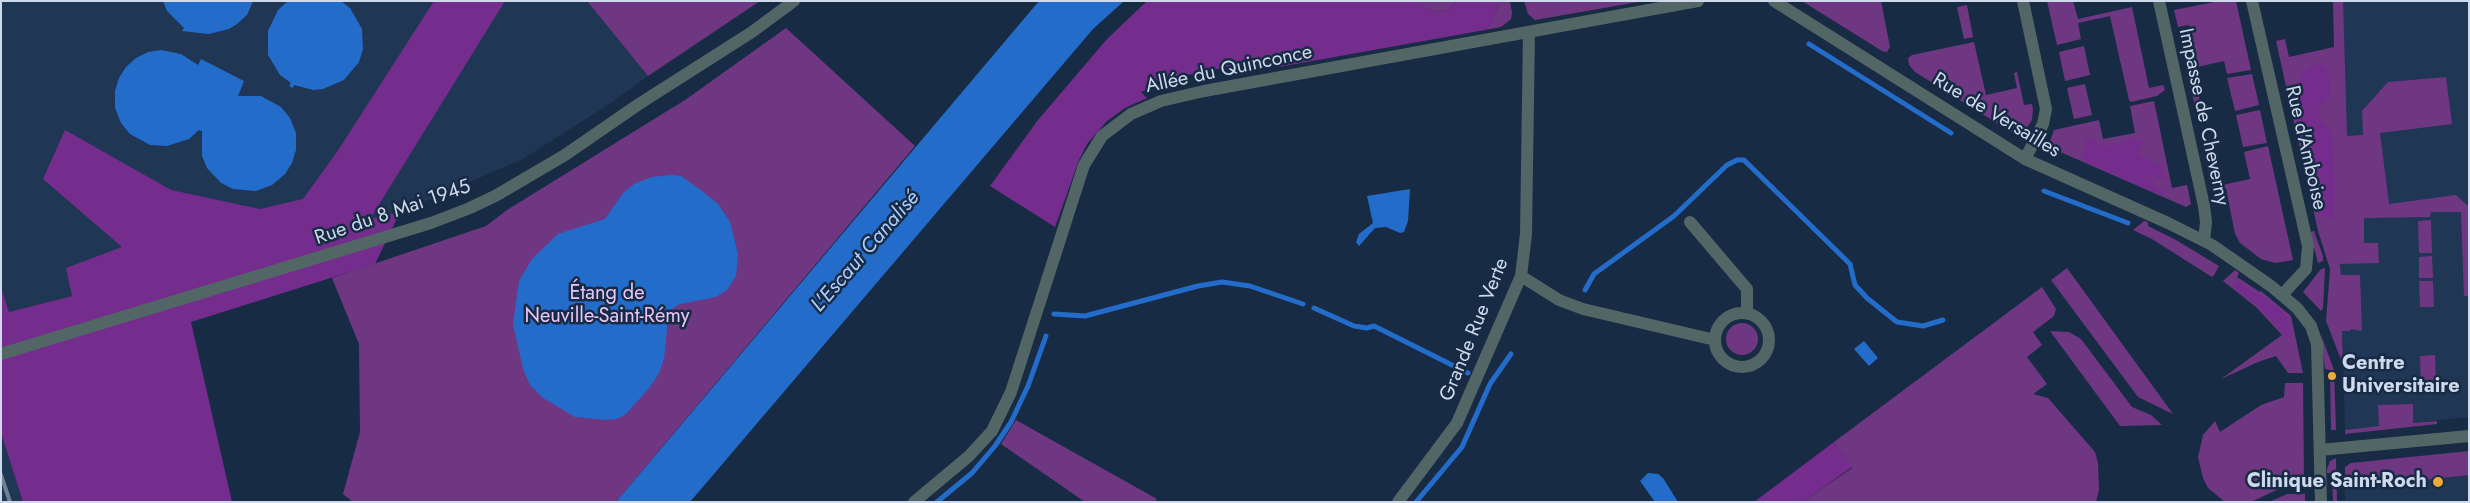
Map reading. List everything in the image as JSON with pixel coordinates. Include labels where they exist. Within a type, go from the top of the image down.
[{"type":"street","name":"Allée du Quinconce","points":[[914,502],[981,445],[1002,413],[1011,392],[1084,164],[1095,144],[1109,130],[1142,108],[1192,93],[1698,1]]},
{"type":"street","name":"Rue de Versailles","points":[[1774,1],[2025,159],[2204,241],[2282,295],[2305,318],[2315,335],[2318,356],[2321,502]]},
{"type":"street","points":[[2023,1],[2046,109],[2043,124],[2025,159]]},
{"type":"street","name":"Impasse de Cheverny","points":[[2159,1],[2204,206],[2206,222],[2204,241]]},
{"type":"street","name":"Rue d'Amboise","points":[[2252,1],[2308,246],[2308,262],[2303,274],[2282,295]]},
{"type":"street","name":"Rue du 8 Mai 1945","points":[[1,354],[431,223],[470,208],[497,195],[565,155],[789,5]]},
{"type":"street","name":"Grande Rue Verte","points":[[1398,502],[1457,424],[1521,276],[1526,234],[1529,32]]},
{"type":"street","points":[[1690,222],[1747,289],[1746,313]]},
{"type":"street","points":[[1521,276],[1559,300],[1577,307],[1715,340]]},
{"type":"street","points":[[1746,313],[1759,319],[1767,330],[1769,343],[1759,360],[1747,366],[1734,366],[1722,358],[1715,340],[1717,328],[1724,319],[1735,314],[1746,313]]},
{"type":"street","points":[[2320,450],[2469,436]]},
{"type":"shaded area","points":[[1,1],[587,1],[648,76],[611,103],[523,159],[400,212],[9,312],[1,288]]},
{"type":"shaded area","points":[[434,1],[505,1],[370,219],[400,212],[375,264],[191,322],[232,502],[23,502],[1,433],[1,288],[9,312],[72,296],[66,268],[122,247],[43,179],[65,130],[171,190],[260,209],[303,199],[337,152]]},
{"type":"shaded area","points":[[1147,1],[1417,1],[1425,8],[1438,12],[1449,10],[1456,1],[1500,1],[1492,23],[1485,30],[1279,67],[1277,57],[1182,76],[1141,92],[1147,98],[1125,108],[1107,121],[1087,144],[1079,160],[1055,227],[990,186],[1038,120],[1107,39]]},
{"type":"shaded area","points":[[2333,1],[2469,1],[2469,417],[2345,430]]},
{"type":"shaded area","points":[[2315,63],[2322,64],[2328,72],[2330,86],[2329,97],[2318,110],[2319,117],[2332,133],[2335,192],[2334,212],[2331,220],[2317,213],[2294,111],[2301,74]]},
{"type":"shaded area","points":[[2132,138],[2142,140],[2143,144],[2138,153],[2163,168],[2165,178],[2157,179],[2152,176],[2152,179],[2155,186],[2165,192],[2166,197],[2086,162],[2082,157],[2086,140],[2094,139],[2101,145],[2112,146]]},
{"type":"shaded area","points":[[2238,280],[2253,292],[2263,296],[2287,316],[2291,337],[2287,338],[2257,305],[2232,286]]},
{"type":"shaded area","points":[[1,433],[23,502],[1,502]]},
{"type":"shaded area","points":[[1834,442],[1852,467],[1803,502],[1754,502]]},
{"type":"shaded area","name":"Clinique Saint-Roch","points":[[2469,475],[2469,502],[2345,502],[2345,489]]},
{"type":"green space","points":[[587,1],[760,1],[648,76]]},
{"type":"green space","points":[[1417,1],[1456,1],[1449,10],[1438,12],[1425,8]]},
{"type":"green space","points":[[1500,1],[1510,1],[1511,19],[1501,27],[1485,30],[1492,23]]},
{"type":"green space","points":[[1524,1],[1644,1],[1535,20],[1528,14]]},
{"type":"green space","points":[[1802,1],[1881,1],[1890,47],[1887,52],[1882,51]]},
{"type":"green space","points":[[2047,1],[2073,1],[2078,19],[2132,7],[2149,88],[2163,85],[2165,90],[2157,96],[2131,102],[2110,16],[2078,23],[2081,39],[2057,45]]},
{"type":"green space","points":[[2219,1],[2236,1],[2251,70],[2227,74],[2224,61],[2193,68],[2196,85],[2190,87],[2186,69],[2191,63],[2197,61],[2189,25],[2178,27],[2174,10]]},
{"type":"green space","points":[[2333,1],[2343,1],[2347,136],[2363,135],[2362,111],[2388,82],[2446,77],[2452,124],[2380,133],[2389,204],[2456,195],[2469,207],[2469,296],[2464,296],[2461,212],[2431,212],[2430,217],[2364,218],[2364,243],[2378,243],[2379,263],[2340,264],[2341,275],[2360,275],[2362,331],[2351,329],[2350,331],[2342,331],[2343,365],[2326,321],[2330,269],[2318,231],[2276,41],[2285,39],[2289,57],[2334,47]]},
{"type":"green space","points":[[1967,5],[1973,37],[1964,39],[1957,7]]},
{"type":"green space","name":"Étang de Neuville-Saint-Rémy","points":[[786,28],[915,146],[616,502],[353,502],[343,494],[360,432],[359,344],[332,278],[486,226],[507,210],[685,100]]},
{"type":"green space","points":[[1974,42],[1986,95],[2017,88],[2014,73],[2017,72],[2024,105],[2032,104],[2033,109],[2032,120],[2024,132],[2011,132],[1915,72],[1909,65],[1908,58],[1912,55]]},
{"type":"green space","points":[[2084,46],[2090,75],[2065,81],[2059,52]]},
{"type":"green space","points":[[2252,74],[2259,105],[2235,111],[2227,78]]},
{"type":"green space","points":[[2085,84],[2092,115],[2074,119],[2067,88]]},
{"type":"green space","points":[[2198,92],[2204,122],[2199,123],[2192,93]]},
{"type":"green space","points":[[2154,101],[2172,188],[2187,185],[2191,204],[2186,207],[2058,151],[2050,141],[2054,130],[2099,120],[2103,139],[2135,133],[2130,106]]},
{"type":"green space","points":[[2260,110],[2267,143],[2243,147],[2236,115]]},
{"type":"green space","points":[[2268,146],[2293,260],[2275,263],[2261,259],[2240,243],[2235,234],[2226,188],[2213,190],[2208,167],[2213,166],[2218,186],[2250,179],[2244,152]]},
{"type":"green space","points":[[2431,220],[2432,253],[2419,253],[2418,221]]},
{"type":"green space","points":[[2144,221],[2148,222],[2148,226],[2176,240],[2219,266],[2214,275],[2212,277],[2152,239],[2133,230]]},
{"type":"green space","points":[[2314,231],[2323,256],[2323,261],[2318,263],[2310,232]]},
{"type":"green space","points":[[2432,256],[2433,278],[2419,278],[2419,257]]},
{"type":"green space","points":[[2067,268],[2173,414],[2138,397],[2051,280]]},
{"type":"green space","points":[[2325,268],[2323,308],[2321,311],[2303,292],[2321,269]]},
{"type":"green space","points":[[2235,270],[2239,273],[2237,277],[2261,291],[2291,316],[2303,373],[2288,373],[2276,356],[2221,379],[2282,335],[2256,307],[2223,281]]},
{"type":"green space","points":[[2419,281],[2433,281],[2434,307],[2420,307]]},
{"type":"green space","points":[[2042,287],[2056,309],[2054,316],[2033,332],[2042,345],[2027,357],[2047,384],[2033,394],[2048,398],[2095,452],[2098,463],[2099,490],[2096,502],[1803,502],[1852,468],[1834,442]]},
{"type":"green space","points":[[1742,323],[1754,327],[1758,339],[1754,351],[1742,355],[1730,351],[1726,339],[1730,327]]},
{"type":"green space","points":[[2050,331],[2069,332],[2081,339],[2132,407],[2151,415],[2162,425],[2120,426]]},
{"type":"green space","points":[[2321,335],[2334,370],[2336,430],[2331,430],[2330,370],[2325,369]]},
{"type":"green space","points":[[2435,355],[2436,385],[2421,385],[2420,356]]},
{"type":"green space","points":[[2285,383],[2303,383],[2304,480],[2298,480],[2253,501],[2225,502],[2208,488],[2203,478],[2198,457],[2203,435],[2215,421],[2220,432],[2261,405],[2284,397]]},
{"type":"green space","points":[[2413,404],[2413,423],[2437,421],[2437,424],[2345,434],[2345,430],[2379,426],[2378,405]]},
{"type":"green space","points":[[1016,420],[1157,499],[1155,502],[1085,502],[1001,444]]},
{"type":"green space","points":[[2469,451],[2469,475],[2345,489],[2345,467],[2351,463]]},
{"type":"green space","points":[[2336,458],[2337,502],[2333,502],[2332,473],[2327,473],[2327,469],[2330,461]]},
{"type":"green space","points":[[2287,494],[2305,494],[2305,502],[2269,502]]},
{"type":"water","points":[[163,1],[253,1],[247,15],[237,24],[229,29],[209,34],[182,31],[184,28],[167,11]]},
{"type":"water","points":[[288,1],[341,1],[350,8],[362,29],[363,49],[359,62],[344,80],[323,89],[313,90],[294,85],[293,88],[289,86],[291,83],[280,75],[268,55],[268,31],[278,10]]},
{"type":"water","name":"L'Escaut Canalisé","points":[[1039,1],[1124,1],[1093,29],[690,502],[616,502]]},
{"type":"water","points":[[161,50],[181,54],[198,65],[201,59],[244,81],[238,96],[261,96],[281,107],[290,118],[296,133],[296,150],[292,163],[285,174],[272,185],[256,191],[233,189],[221,183],[207,168],[202,156],[202,131],[199,130],[189,139],[167,146],[150,145],[130,134],[121,123],[115,108],[115,91],[119,78],[126,67],[136,58],[148,52]]},
{"type":"water","points":[[681,176],[702,191],[718,204],[730,222],[738,254],[736,276],[727,290],[716,297],[680,304],[671,309],[668,319],[664,359],[659,373],[650,387],[626,414],[617,419],[606,420],[575,417],[543,398],[530,385],[523,369],[513,324],[519,281],[532,259],[558,234],[605,219],[623,193],[634,184],[652,177]]},
{"type":"water","points":[[1410,189],[1408,221],[1404,232],[1400,233],[1386,227],[1375,228],[1359,246],[1356,242],[1359,234],[1373,223],[1367,196]]},
{"type":"water","points":[[1864,341],[1878,358],[1869,366],[1854,349]]},
{"type":"water","points":[[1648,473],[1658,474],[1663,478],[1678,502],[1655,502],[1640,481]]},
{"type":"waterway","points":[[1809,44],[1951,133]]},
{"type":"waterway","points":[[1585,290],[1594,274],[1674,216],[1727,165],[1737,160],[1744,160],[1850,264],[1855,285],[1867,298],[1897,322],[1923,326],[1943,320]]},
{"type":"waterway","points":[[2044,191],[2128,223]]},
{"type":"waterway","points":[[1054,314],[1085,316],[1198,286],[1222,282],[1250,286],[1303,304]]},
{"type":"waterway","points":[[1314,308],[1354,326],[1367,328],[1374,326],[1468,373]]},
{"type":"waterway","points":[[937,502],[972,473],[995,446],[1011,422],[1028,386],[1046,336]]},
{"type":"waterway","points":[[1416,502],[1462,447],[1490,384],[1511,354]]},
{"type":"railway","points":[[1,475],[10,502]]},
{"type":"place","name":"Centre Universitaire","points":[[2332,376]]},
{"type":"place","name":"Clinique Saint-Roch","points":[[2438,482]]}]
